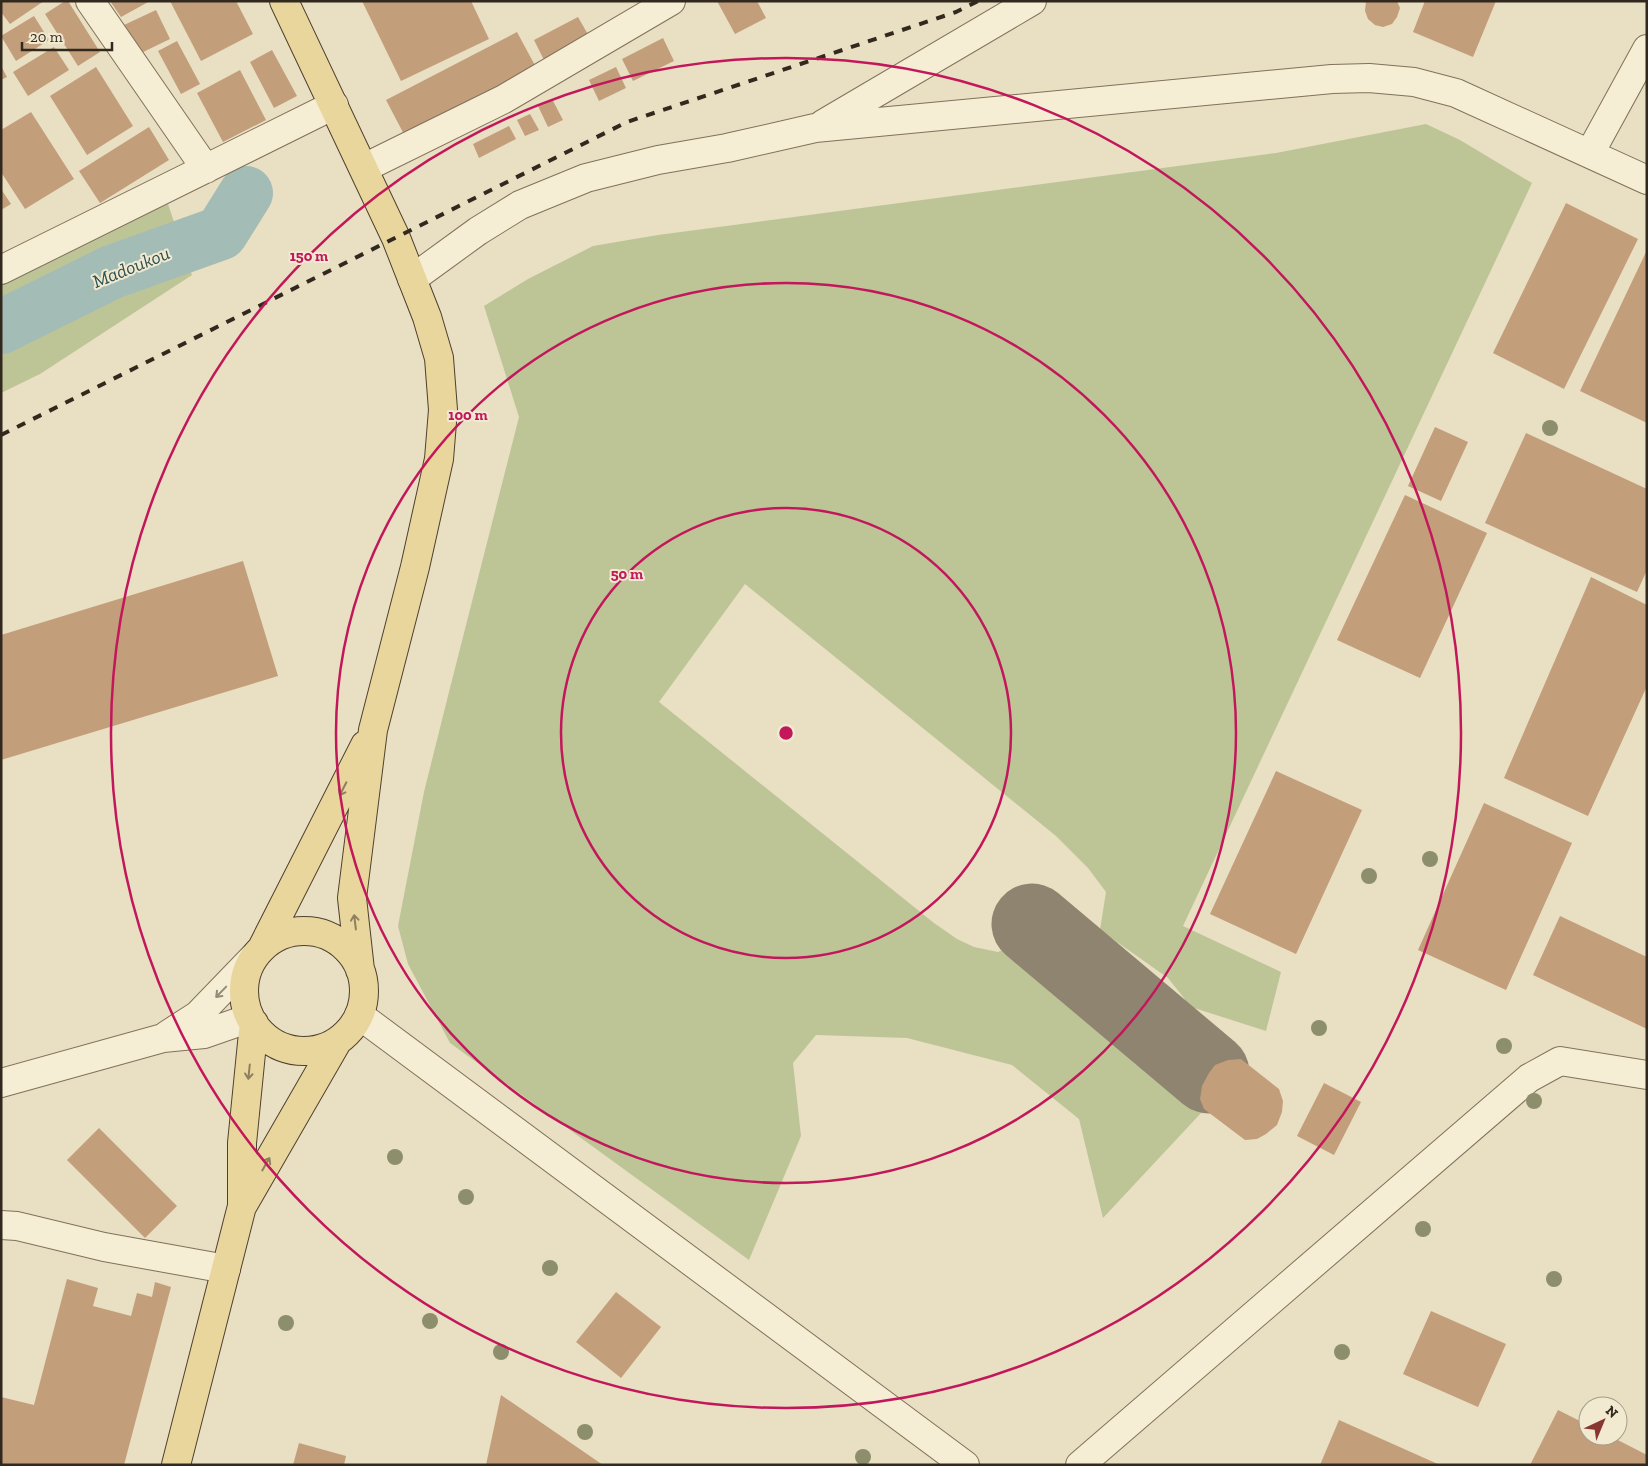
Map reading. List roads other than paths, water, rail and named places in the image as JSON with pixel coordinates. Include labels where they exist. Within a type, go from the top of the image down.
[{"type":"main road","points":[[242,1206],[337,1042],[350,1030],[359,1016],[364,1001],[364,985],[360,970],[352,898],[373,730],[416,567],[439,460],[443,410],[439,358],[427,317],[396,238],[284,1]]},
{"type":"main road","points":[[337,1042],[315,1050],[292,1050],[270,1040],[252,1020],[244,997],[246,976],[373,730]]},
{"type":"main road","points":[[258,952],[279,937],[298,931],[317,933],[335,940],[350,953],[360,970]]},
{"type":"main road","points":[[176,1465],[242,1206],[242,1143],[252,1020]]},
{"type":"street","points":[[90,1],[206,169]]},
{"type":"street","points":[[364,168],[504,99],[671,1]]},
{"type":"street","points":[[815,128],[1032,1]]},
{"type":"street","points":[[1590,153],[1647,49]]},
{"type":"street","points":[[412,279],[478,231],[520,205],[586,178],[658,160],[726,148],[815,128],[1322,80],[1369,78],[1414,82],[1456,93],[1647,180]]},
{"type":"street","points":[[1,270],[334,105]]},
{"type":"street","points":[[163,1038],[198,1015],[258,952]]},
{"type":"street","points":[[359,1016],[965,1465]]},
{"type":"street","points":[[1,1083],[163,1038],[204,1034],[252,1020]]},
{"type":"street","points":[[1080,1465],[1530,1078],[1560,1061],[1647,1075]]},
{"type":"street","points":[[1,1225],[17,1226],[104,1247],[226,1269]]},
{"type":"waterway","name":"Madoukou","points":[[1,327],[112,272],[221,233],[246,193]]},
{"type":"railway","points":[[1,435],[627,122],[956,12],[978,1]]}]
